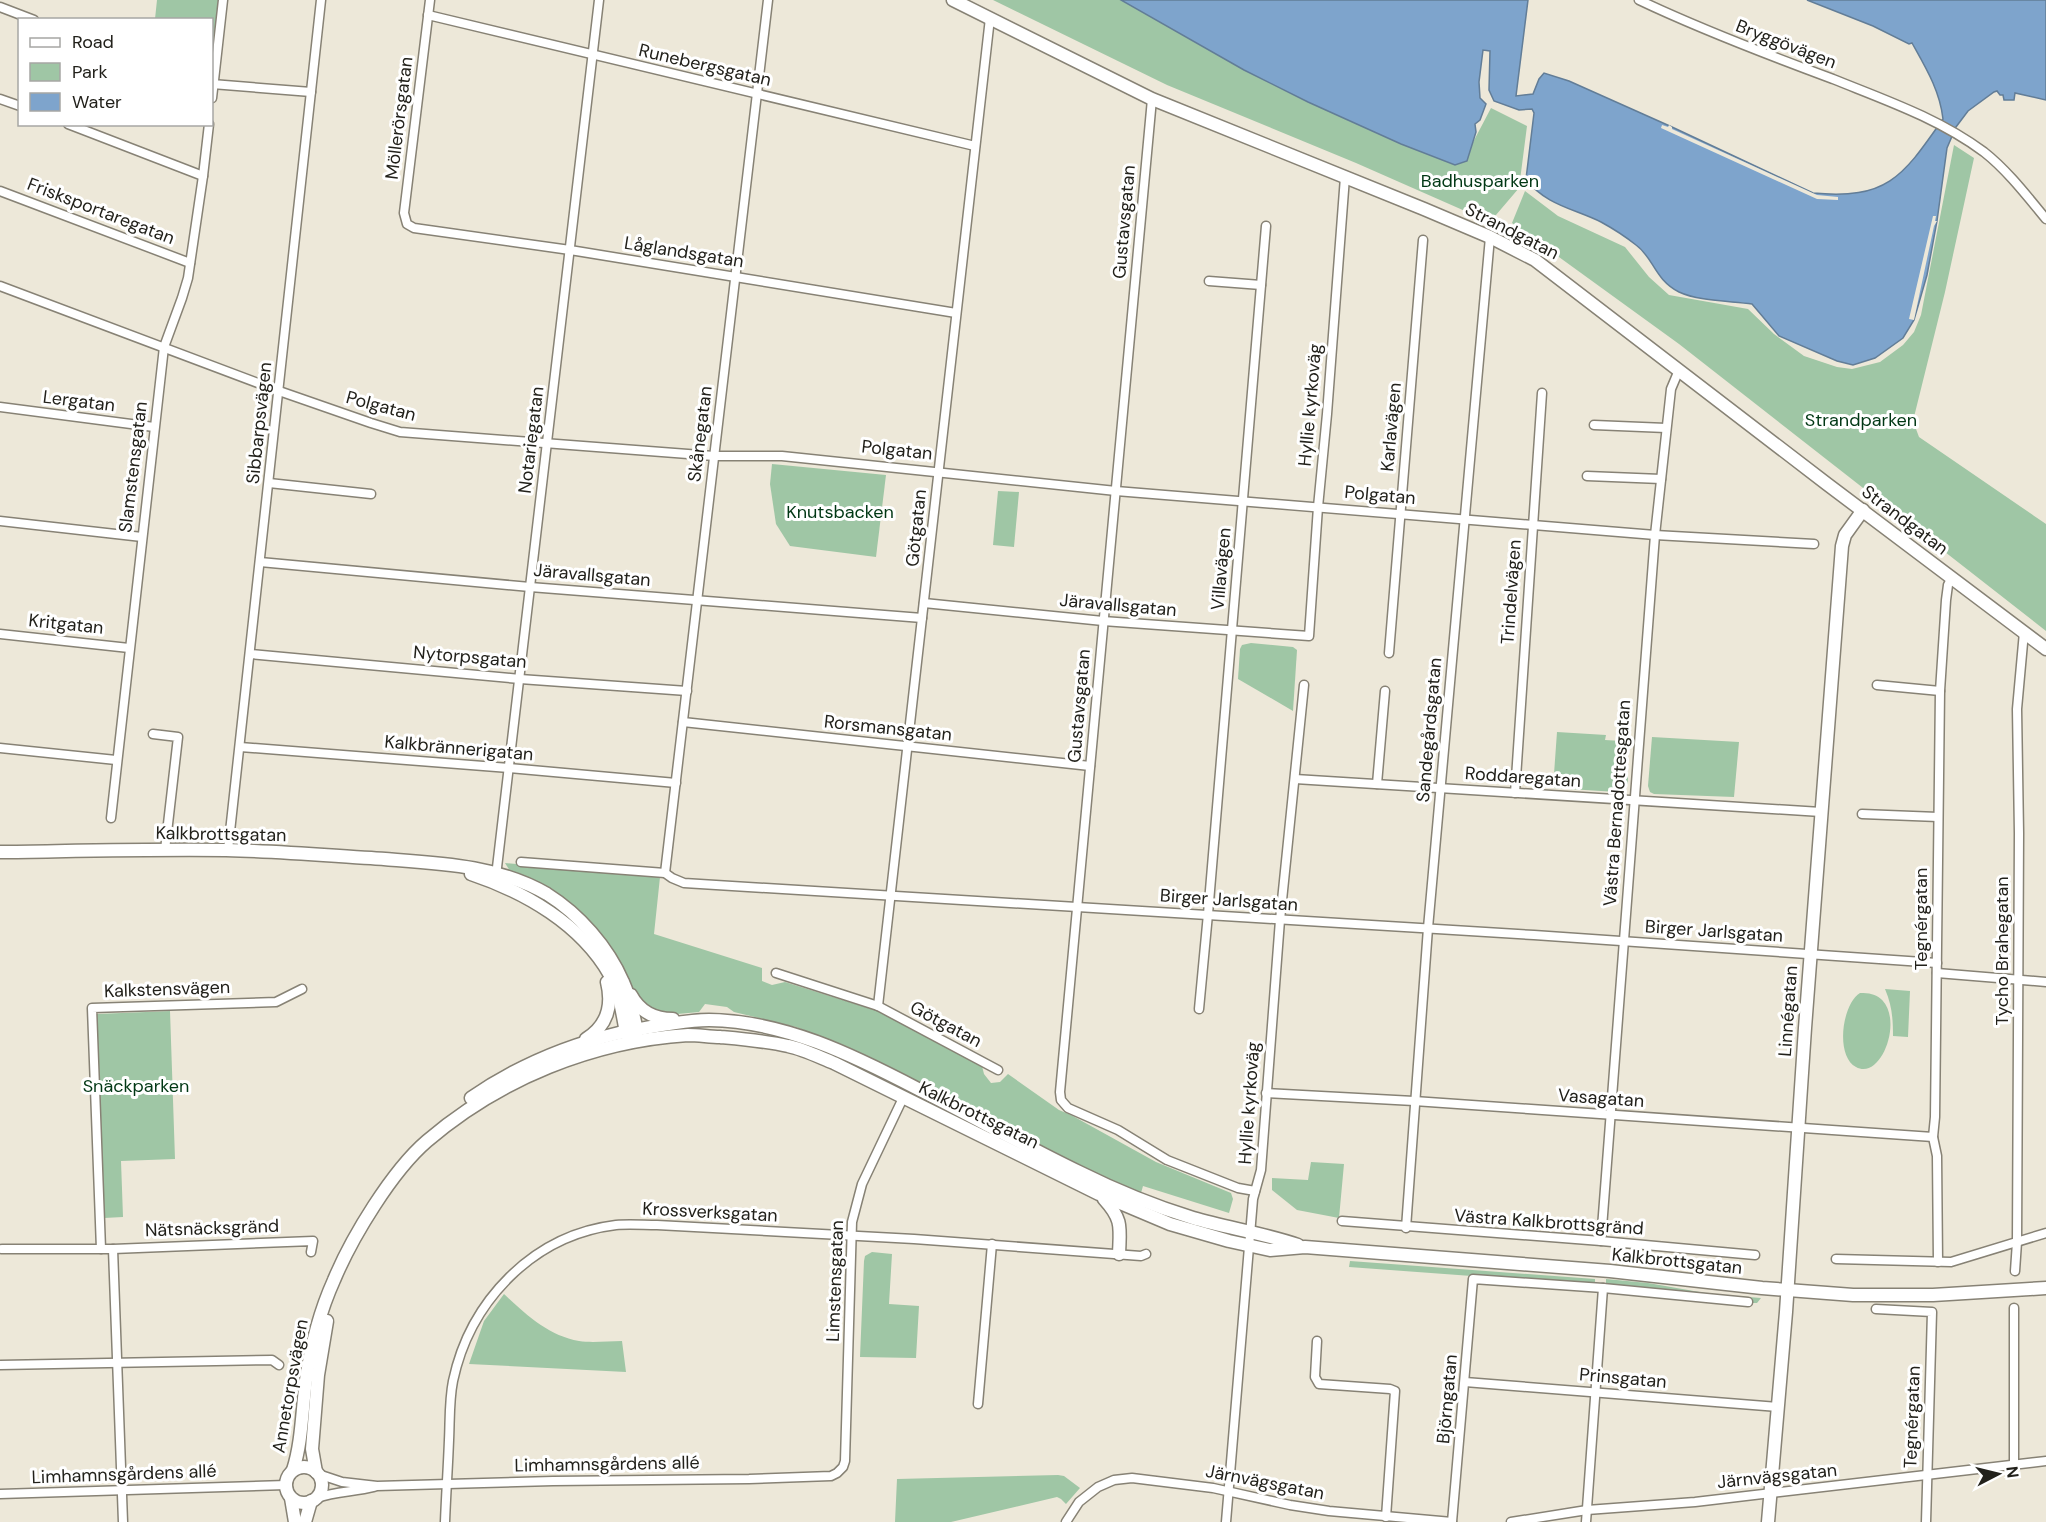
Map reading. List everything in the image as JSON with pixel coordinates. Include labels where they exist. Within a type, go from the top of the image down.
[{"type":"main road","name":"Strandgatan","points":[[953,0],[1152,99],[1490,237],[1535,260],[2046,649]]},
{"type":"main road","name":"Linnégatan","points":[[1768,1522],[1842,546],[1845,535],[1863,510]]},
{"type":"main road","name":"Kalkbrottsgatan","points":[[0,852],[228,850],[297,853],[442,864],[496,878],[515,878],[566,908],[601,945],[623,981],[632,1035]]},
{"type":"main road","name":"Kalkbrottsgatan","points":[[496,878],[569,926],[594,951],[615,986],[632,1035]]},
{"type":"main road","points":[[575,1045],[598,1030],[609,1010],[608,985],[594,951]]},
{"type":"main road","points":[[623,981],[634,1000],[646,1013],[657,1018],[708,1020]]},
{"type":"main road","name":"Kalkbrottsgatan","points":[[426,1142],[459,1107],[530,1062],[575,1045],[708,1020],[771,1028],[808,1039],[888,1073],[1078,1172],[1118,1190],[1190,1217],[1271,1236],[1305,1247]]},
{"type":"main road","name":"Kalkbrottsgatan","points":[[632,1035],[690,1035],[744,1039],[789,1046],[834,1063],[1099,1194],[1170,1224],[1270,1250],[1305,1247],[1610,1271],[1853,1295],[1933,1295],[2046,1288]]},
{"type":"main road","name":"Annetorpsvägen","points":[[286,1485],[293,1470],[298,1448],[306,1378],[322,1308],[334,1278],[374,1205],[400,1171],[426,1142],[481,1101],[512,1083],[632,1035]]},
{"type":"main road","points":[[1099,1194],[1118,1216],[1119,1254]]},
{"type":"main road","name":"Annetorpsvägen","points":[[305,1522],[322,1485],[312,1449],[321,1350],[337,1285],[353,1243]]},
{"type":"main road","name":"Annetorpsvägen","points":[[293,1470],[307,1467],[317,1473]]},
{"type":"main road","points":[[286,1485],[295,1522]]},
{"type":"main road","points":[[291,1498],[300,1503],[314,1499]]},
{"type":"street","points":[[213,76],[223,0]]},
{"type":"street","name":"Sibbarpsvägen","points":[[228,850],[321,0]]},
{"type":"street","name":"Möllerörsgatan","points":[[407,224],[404,213],[430,0]]},
{"type":"street","name":"Notariegatan","points":[[496,878],[599,0]]},
{"type":"street","name":"Bryggövägen","points":[[1639,0],[1766,54],[1923,115],[1985,153],[2046,219]]},
{"type":"street","name":"Skånegatan","points":[[665,873],[768,1]]},
{"type":"street","points":[[0,7],[29,18]]},
{"type":"street","name":"Runebergsgatan","points":[[428,15],[975,147]]},
{"type":"street","name":"Götgatan","points":[[878,1006],[990,18]]},
{"type":"street","points":[[213,84],[311,92]]},
{"type":"street","points":[[0,99],[18,105]]},
{"type":"street","name":"Gustavsgatan","points":[[1152,99],[1060,1092],[1061,1100],[1068,1108],[1118,1130],[1167,1160],[1238,1188],[1255,1191]]},
{"type":"street","points":[[73,126],[203,176]]},
{"type":"street","name":"Slamstensgatan","points":[[111,818],[164,347],[182,298],[190,263],[209,126]]},
{"type":"street","name":"Hyllie kyrkoväg","points":[[1309,636],[1345,177]]},
{"type":"street","name":"Frisksportaregatan","points":[[0,191],[190,263]]},
{"type":"street","name":"Låglandsgatan","points":[[407,224],[414,228],[570,250],[956,313]]},
{"type":"street","name":"Villavägen","points":[[1199,1009],[1266,226]]},
{"type":"street","name":"Sandegårdsgatan","points":[[1406,1228],[1428,928],[1490,237]]},
{"type":"street","name":"Karlavägen","points":[[1389,652],[1423,240]]},
{"type":"street","points":[[1209,281],[1261,285]]},
{"type":"street","name":"Polgatan","points":[[0,286],[279,391],[400,432],[714,456],[782,456],[1116,490],[1655,535],[1814,544]]},
{"type":"street","name":"Västra Bernadottesgatan","points":[[1601,1241],[1633,801],[1660,479],[1671,389],[1679,370]]},
{"type":"street","name":"Trindelvägen","points":[[1515,793],[1542,393]]},
{"type":"street","name":"Lergatan","points":[[0,407],[154,427]]},
{"type":"street","points":[[1594,425],[1666,428]]},
{"type":"street","points":[[1587,476],[1660,479]]},
{"type":"street","points":[[269,483],[371,494]]},
{"type":"street","points":[[0,521],[142,537]]},
{"type":"street","name":"Järavallsgatan","points":[[260,562],[530,587],[922,618]]},
{"type":"street","name":"Tegnérgatan","points":[[1938,1262],[1937,1156],[1933,1137],[1940,691],[1946,600],[1948,585],[1952,577]]},
{"type":"street","name":"Järavallsgatan","points":[[924,603],[1103,621],[1309,636]]},
{"type":"street","name":"Tycho Brahegatan","points":[[2015,1270],[2018,981],[2017,709],[2024,632]]},
{"type":"street","name":"Kritgatan","points":[[0,634],[129,648]]},
{"type":"street","name":"Nytorpsgatan","points":[[250,654],[520,679],[687,691]]},
{"type":"street","name":"Hyllie kyrkoväg","points":[[1226,1522],[1253,1199],[1261,1170],[1280,920],[1304,685]]},
{"type":"street","points":[[1877,685],[1940,691]]},
{"type":"street","points":[[1377,784],[1386,690]]},
{"type":"street","name":"Rorsmansgatan","points":[[683,722],[1090,766]]},
{"type":"street","points":[[153,734],[178,737],[165,850]]},
{"type":"street","name":"Kalkbrännerigatan","points":[[240,747],[676,783]]},
{"type":"street","points":[[0,748],[116,760]]},
{"type":"street","name":"Roddaregatan","points":[[1295,779],[1821,812]]},
{"type":"street","points":[[1862,814],[1938,817]]},
{"type":"street","name":"Birger Jarlsgatan","points":[[521,862],[665,873],[684,883],[1428,928],[1937,963]]},
{"type":"street","name":"Götgatan","points":[[776,973],[878,1006],[998,1070]]},
{"type":"street","points":[[1937,973],[2046,982]]},
{"type":"street","name":"Kalkstensvägen","points":[[101,1249],[92,1008],[276,1002],[302,989]]},
{"type":"street","name":"Vasagatan","points":[[1266,1094],[1414,1101],[1933,1137]]},
{"type":"street","name":"Limstensgatan","points":[[837,1473],[843,1467],[844,1461],[851,1236],[856,1202],[862,1184],[903,1098]]},
{"type":"street","name":"Västra Kalkbrottsgränd","points":[[1342,1221],[1755,1255]]},
{"type":"street","name":"Krossverksgatan","points":[[446,1522],[451,1396],[459,1357],[466,1339],[485,1306],[520,1266],[539,1252],[575,1236],[616,1225],[657,1225],[992,1244],[1141,1256],[1146,1254]]},
{"type":"street","points":[[1836,1259],[1938,1262],[1957,1260],[2046,1233]]},
{"type":"street","name":"Nätsnäcksgränd","points":[[2,1249],[113,1249],[313,1241],[311,1252]]},
{"type":"street","points":[[978,1404],[992,1244]]},
{"type":"street","points":[[113,1249],[123,1522]]},
{"type":"street","name":"Björngatan","points":[[1452,1522],[1473,1279],[1604,1288]]},
{"type":"street","points":[[1586,1522],[1604,1288],[1748,1302]]},
{"type":"street","points":[[2014,1308],[2014,1465]]},
{"type":"street","name":"Tegnérgatan","points":[[1876,1310],[1932,1312],[1926,1522]]},
{"type":"street","points":[[1317,1341],[1315,1377],[1319,1384],[1395,1391],[1386,1517]]},
{"type":"street","points":[[0,1365],[272,1360],[279,1365]]},
{"type":"street","name":"Prinsgatan","points":[[1465,1382],[1778,1407]]},
{"type":"street","name":"Järnvägsgatan","points":[[1511,1522],[1587,1510],[1695,1502],[2046,1461]]},
{"type":"street","name":"Limhamnsgårdens allé","points":[[317,1473],[329,1480],[377,1486],[760,1479],[825,1476],[837,1473]]},
{"type":"street","name":"Järnvägsgatan","points":[[1066,1522],[1079,1502],[1098,1487],[1121,1479],[1144,1478],[1229,1491],[1290,1505],[1386,1517],[1452,1522]]},
{"type":"street","name":"Limhamnsgårdens allé","points":[[0,1494],[286,1485]]},
{"type":"street","name":"Limhamnsgårdens allé","points":[[314,1499],[329,1493],[377,1486]]},
{"type":"green space","points":[[157,0],[218,0],[213,46],[213,18],[155,18]]},
{"type":"green space","name":"Badhusparken","points":[[993,0],[1135,0],[1470,148],[1491,108],[1527,126],[1519,188],[1490,222],[1356,163],[1167,85]]},
{"type":"green space","name":"Strandparken","points":[[1954,145],[1974,158],[1945,292],[1913,421],[1919,437],[2046,524],[2046,631],[1679,344],[1512,223],[1525,191],[1558,216],[1625,247],[1649,277],[1669,295],[1748,309],[1774,334],[1804,356],[1837,367],[1852,369],[1880,362],[1903,345],[1914,332],[1921,315]]},
{"type":"green space","name":"Knutsbacken","points":[[772,464],[886,475],[876,557],[790,546],[776,524],[770,484]]},
{"type":"green space","points":[[998,491],[1019,492],[1014,547],[993,545]]},
{"type":"green space","points":[[1251,643],[1293,647],[1297,650],[1293,711],[1238,679],[1240,649],[1242,645]]},
{"type":"green space","points":[[1557,732],[1606,735],[1605,740],[1622,741],[1620,771],[1628,772],[1626,787],[1617,792],[1553,788]]},
{"type":"green space","points":[[1652,737],[1739,742],[1734,797],[1650,792],[1648,786]]},
{"type":"green space","points":[[505,863],[660,877],[654,934],[762,968],[762,981],[772,985],[785,982],[884,1013],[982,1066],[984,1074],[991,1083],[1000,1082],[1008,1074],[1059,1110],[1156,1162],[1231,1193],[1233,1199],[1229,1213],[1143,1186],[1141,1193],[1107,1180],[848,1047],[796,1027],[734,1012],[727,1007],[705,1004],[699,1012],[667,1015],[649,1009],[637,997],[620,961],[604,938],[580,913],[541,885],[510,871]]},
{"type":"green space","points":[[1885,989],[1910,991],[1908,1037],[1893,1036],[1892,1012]]},
{"type":"green space","points":[[1860,993],[1876,996],[1886,1005],[1890,1019],[1890,1035],[1885,1050],[1877,1062],[1867,1069],[1856,1067],[1849,1061],[1843,1042],[1845,1018],[1854,999]]},
{"type":"green space","name":"Snäckparken","points":[[170,1011],[175,1159],[121,1161],[123,1217],[104,1218],[97,1014]]},
{"type":"green space","points":[[1311,1162],[1344,1164],[1339,1218],[1297,1210],[1272,1190],[1272,1178],[1308,1180]]},
{"type":"green space","points":[[872,1252],[892,1254],[889,1304],[919,1306],[916,1358],[860,1357],[864,1261],[865,1256]]},
{"type":"green space","points":[[1350,1261],[1595,1279],[1595,1285],[1349,1267]]},
{"type":"green space","points":[[1606,1279],[1648,1283],[1711,1294],[1761,1298],[1757,1303],[1753,1303],[1753,1300],[1606,1286]]},
{"type":"green space","points":[[504,1294],[529,1316],[548,1329],[568,1338],[584,1342],[622,1341],[626,1372],[469,1364],[484,1321]]},
{"type":"green space","points":[[1064,1476],[1080,1488],[1066,1504],[1057,1497],[951,1522],[895,1522],[897,1479]]},
{"type":"water","points":[[1121,0],[1528,0],[1516,96],[1533,94],[1544,73],[1569,81],[1813,193],[1838,194],[1877,188],[1904,169],[1943,119],[1936,89],[1912,43],[1909,44],[1873,26],[1807,0],[2046,0],[2046,100],[2015,93],[2014,100],[2004,100],[2003,95],[1997,91],[1968,111],[1956,127],[1947,148],[1927,275],[1914,320],[1903,338],[1875,358],[1853,365],[1837,361],[1779,336],[1752,304],[1705,299],[1679,292],[1664,281],[1642,250],[1628,239],[1601,222],[1542,195],[1526,179],[1534,113],[1532,109],[1519,110],[1494,101],[1489,90],[1490,51],[1483,50],[1479,82],[1480,98],[1486,104],[1480,120],[1475,124],[1476,132],[1467,161],[1455,165],[1401,144],[1308,102],[1244,70]]},
{"type":"pier","points":[[1662,125],[1668,127],[1669,125],[1672,129],[1817,195],[1838,197],[1838,200],[1817,199],[1661,128]]},
{"type":"pier","points":[[1933,216],[1936,216],[1935,221],[1937,221],[1914,320],[1909,319]]}]
